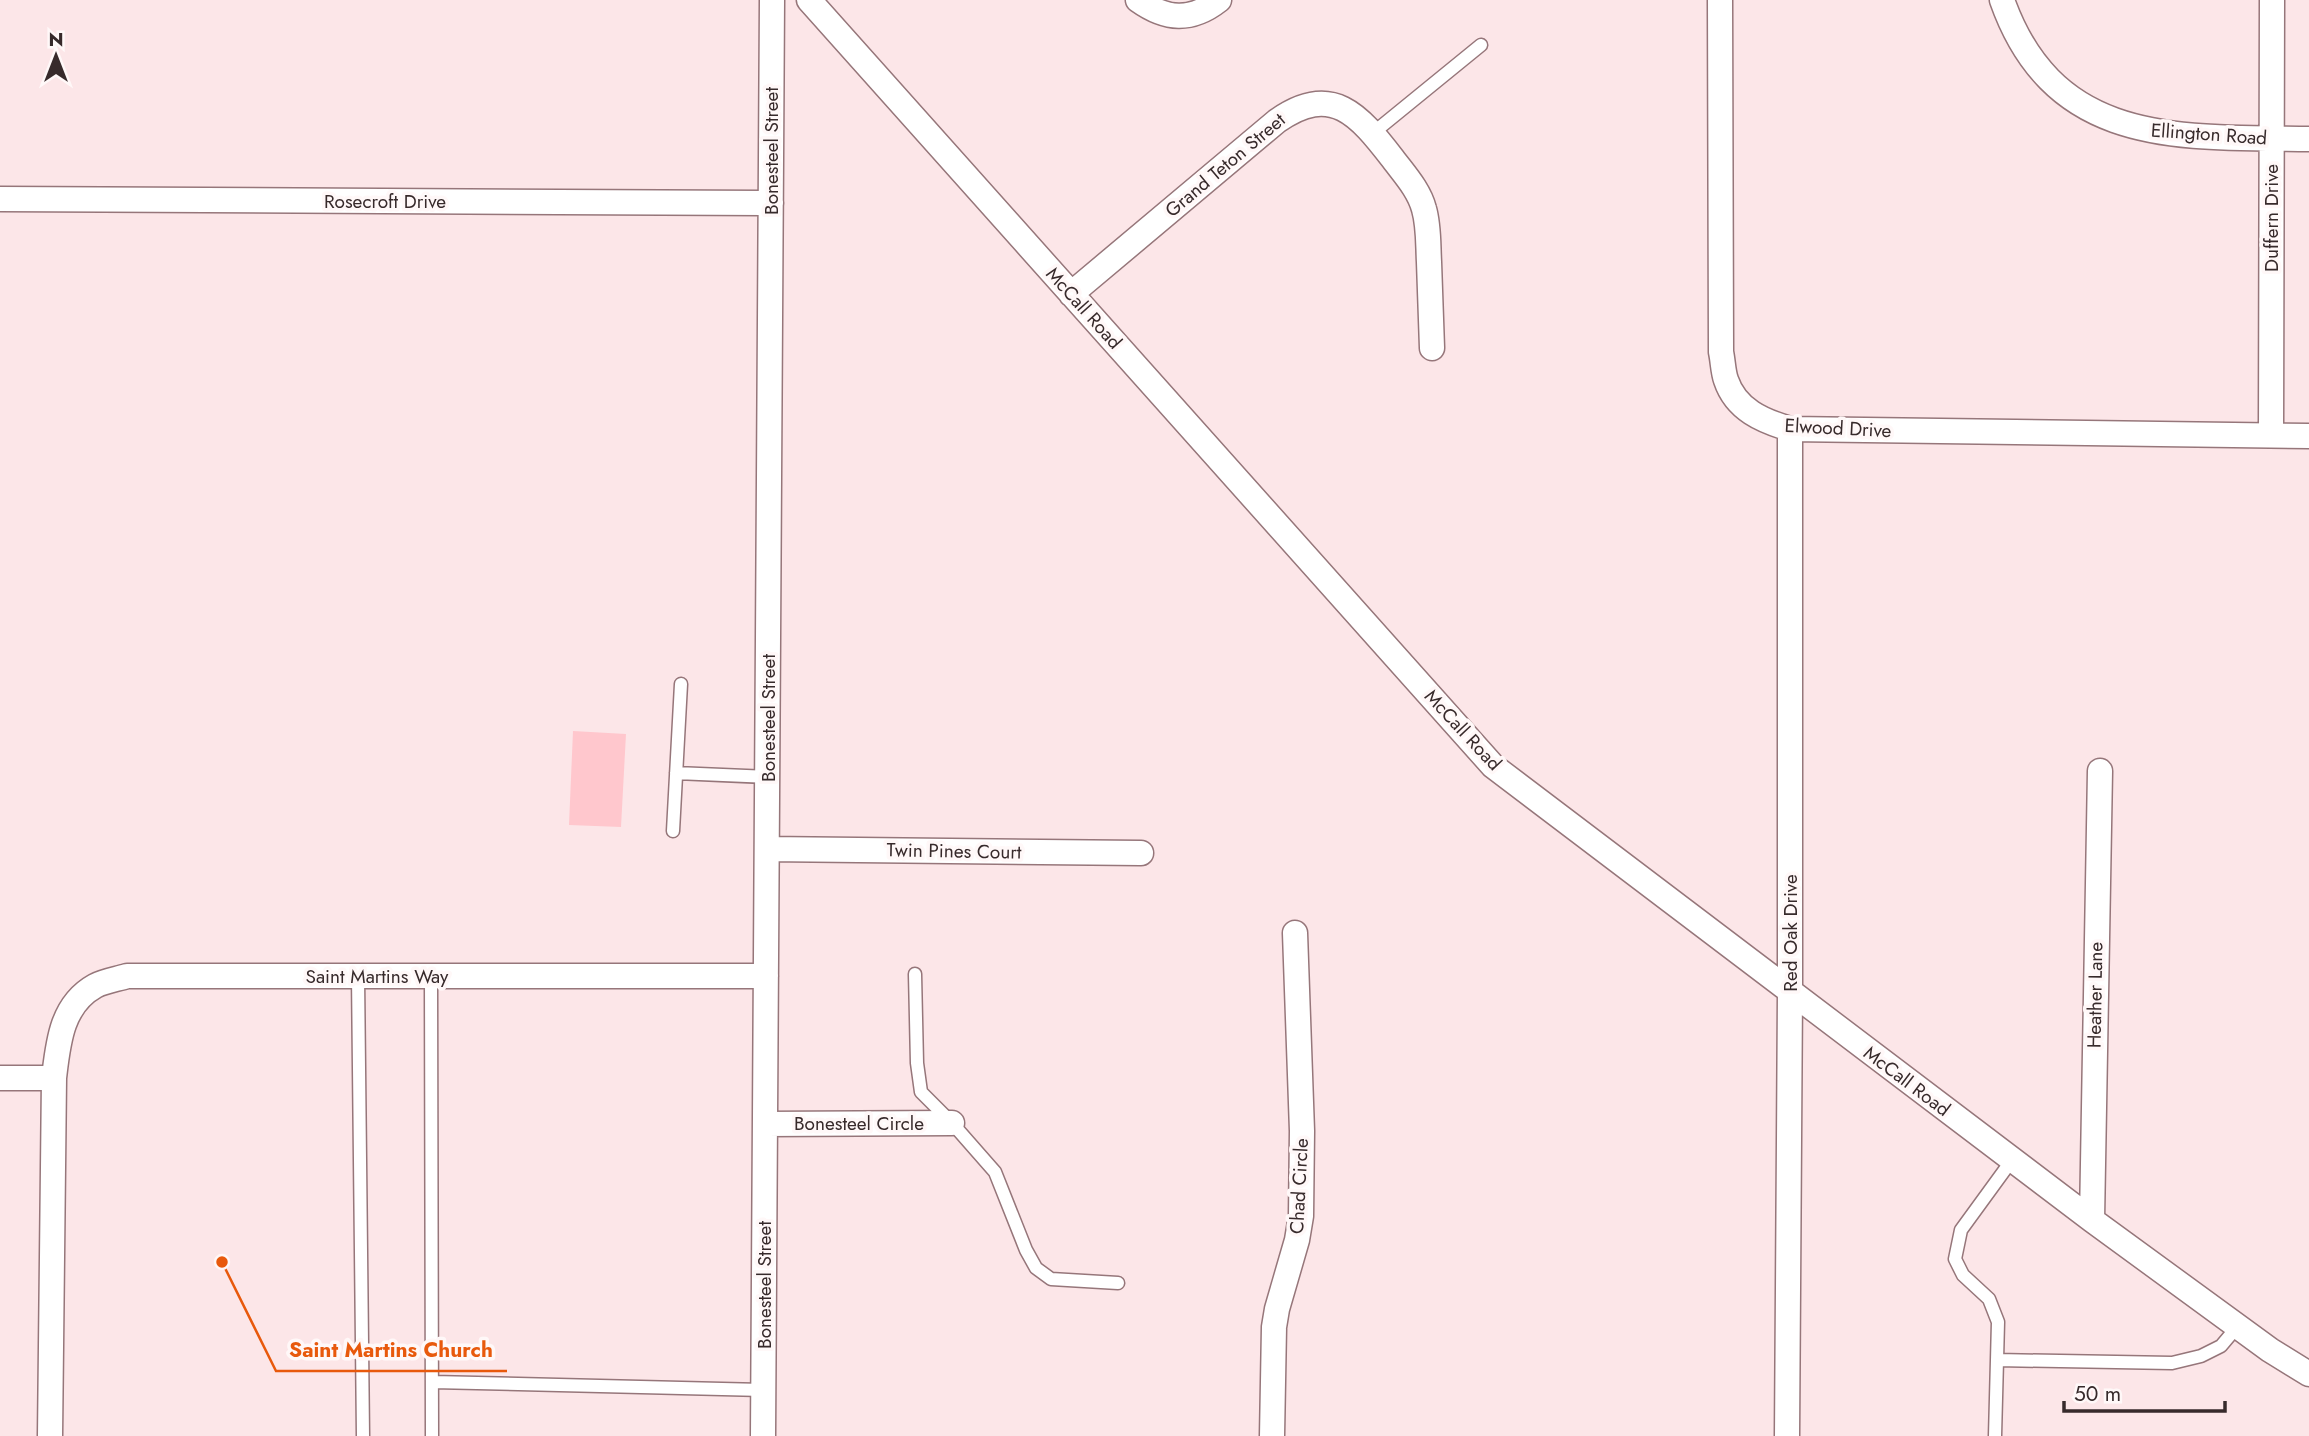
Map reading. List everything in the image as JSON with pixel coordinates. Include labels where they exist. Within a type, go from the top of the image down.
[{"type":"street","name":"Bonesteel Street","points":[[763,1436],[772,0]]},
{"type":"street","name":"McCall Road","points":[[808,0],[1493,766],[2092,1220],[2237,1327],[2309,1374]]},
{"type":"street","points":[[1138,0],[1153,11],[1183,16],[1208,9],[1219,0]]},
{"type":"street","name":"Elwood Drive","points":[[1720,0],[1723,362],[1726,382],[1742,406],[1763,421],[1790,429],[2309,436]]},
{"type":"street","name":"Ellington Road","points":[[2001,0],[2011,27],[2035,65],[2050,82],[2067,96],[2112,120],[2149,131],[2198,136],[2309,139]]},
{"type":"street","name":"Duffern Drive","points":[[2271,435],[2272,0]]},
{"type":"street","name":"Grand Teton Street","points":[[1071,294],[1295,108],[1314,103],[1335,105],[1353,114],[1373,133],[1413,186],[1424,209],[1428,235],[1432,348]]},
{"type":"street","name":"Rosecroft Drive","points":[[0,199],[771,203]]},
{"type":"street","name":"Red Oak Drive","points":[[1787,1436],[1790,429]]},
{"type":"street","name":"Heather Lane","points":[[2092,1220],[2100,771]]},
{"type":"street","name":"Twin Pines Court","points":[[767,849],[1141,853]]},
{"type":"street","name":"Chad Circle","points":[[1272,1436],[1274,1327],[1301,1216],[1302,1131],[1295,933]]},
{"type":"street","name":"Saint Martins Way","points":[[51,1436],[54,1078],[59,1035],[73,1006],[95,986],[127,976],[766,976]]},
{"type":"street","points":[[0,1078],[54,1078]]},
{"type":"street","name":"Bonesteel Circle","points":[[765,1124],[952,1123]]},
{"type":"lane","points":[[1373,133],[1481,45]]},
{"type":"lane","points":[[673,831],[681,684]]},
{"type":"lane","points":[[676,774],[767,777]]},
{"type":"lane","points":[[915,974],[921,1092],[995,1172],[1026,1250],[1036,1268],[1051,1279],[1118,1283]]},
{"type":"lane","points":[[358,976],[363,1436]]},
{"type":"lane","points":[[431,976],[432,1436]]},
{"type":"lane","points":[[1995,1436],[1998,1322],[1989,1299],[1963,1275],[1955,1259],[1961,1230],[2012,1160]]},
{"type":"lane","points":[[1997,1360],[2172,1363],[2201,1356],[2221,1346],[2237,1327]]},
{"type":"lane","points":[[433,1382],[763,1390]]},
{"type":"shaded area","points":[[573,731],[626,734],[621,827],[569,825]]},
{"type":"place","name":"Saint Martins Church","points":[[222,1262]]}]
